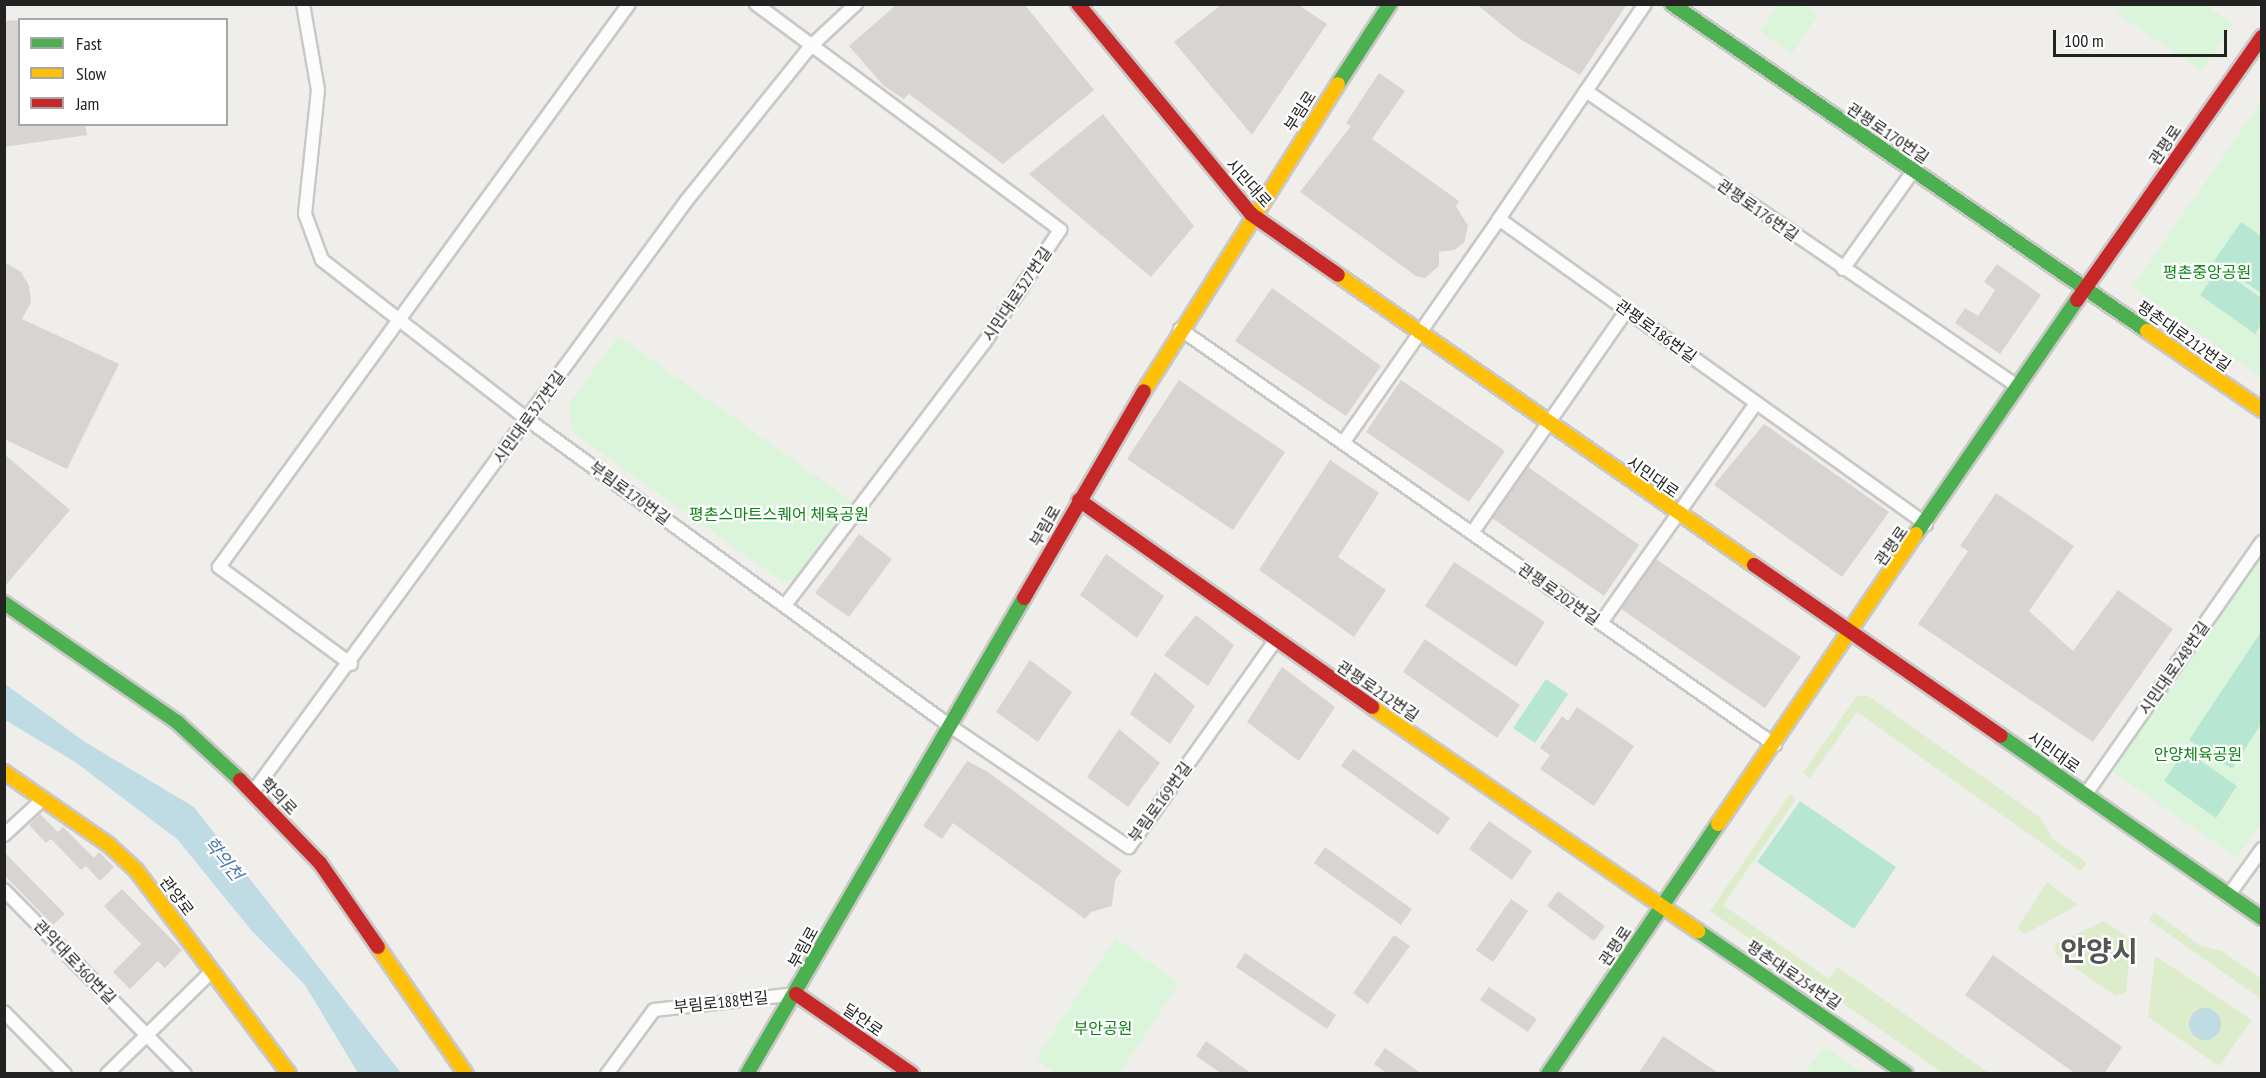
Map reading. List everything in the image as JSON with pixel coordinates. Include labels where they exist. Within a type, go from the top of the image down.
[{"type":"street","name":"부림로170번길","points":[[303,4],[318,90],[305,214],[322,260],[398,324],[786,604],[950,726]]},
{"type":"street","points":[[351,664],[219,567],[630,4]]},
{"type":"street","name":"시민대로327번길","points":[[756,4],[1060,230],[984,343],[786,604]]},
{"type":"street","name":"시민대로327번길","points":[[253,792],[351,664],[687,200],[811,46],[856,4]]},
{"type":"street","name":"시민대로","points":[[1078,4],[1251,214],[1848,635],[2086,794],[2262,918]]},
{"type":"street","name":"부림로","points":[[747,1074],[796,994],[1079,500],[1180,329],[1251,214],[1390,4]]},
{"type":"street","points":[[1343,442],[1499,219],[1645,4]]},
{"type":"street","name":"관평로170번길","points":[[1672,4],[2087,289]]},
{"type":"street","name":"관평로","points":[[1548,1074],[1926,524],[2017,386],[2262,37]]},
{"type":"street","name":"관평로176번길","points":[[1586,92],[2017,386]]},
{"type":"street","points":[[1843,269],[1914,170]]},
{"type":"street","name":"관평로186번길","points":[[1499,219],[1926,524]]},
{"type":"street","name":"평촌대로212번길","points":[[2087,289],[2262,410]]},
{"type":"street","points":[[1472,533],[1627,310]]},
{"type":"street","name":"관평로202번길","points":[[1180,329],[1775,745]]},
{"type":"street","points":[[1601,623],[1756,403]]},
{"type":"street","name":"관평로212번길","points":[[1079,500],[1275,641],[1662,905]]},
{"type":"street","name":"시민대로248번길","points":[[2086,794],[2262,542]]},
{"type":"street","name":"학의로","points":[[4,603],[177,722],[253,792],[320,863],[466,1074]]},
{"type":"street","name":"부림로169번길","points":[[950,726],[1129,847],[1275,641]]},
{"type":"street","name":"관양로","points":[[4,772],[136,870],[289,1074]]},
{"type":"street","points":[[4,835],[43,799]]},
{"type":"street","points":[[2228,896],[2262,849]]},
{"type":"street","name":"관악대로360번길","points":[[4,890],[185,1074]]},
{"type":"street","name":"평촌대로254번길","points":[[1662,905],[1906,1074]]},
{"type":"street","points":[[106,1074],[212,971]]},
{"type":"street","name":"부림로188번길","points":[[607,1074],[654,1010],[796,994]]},
{"type":"street","name":"달안로","points":[[796,994],[912,1074]]},
{"type":"street","points":[[4,1012],[65,1074]]},
{"type":"street","points":[[274,1053],[298,1074]]},
{"type":"green space","points":[[2120,4],[2206,5],[2233,24],[2202,71],[2115,12]]},
{"type":"green space","points":[[1778,5],[1804,5],[1818,15],[1792,54],[1760,31]]},
{"type":"green space","name":"평촌중앙공원","points":[[2261,102],[2261,377],[2132,287]]},
{"type":"green space","points":[[2241,222],[2261,236],[2261,293],[2214,261]]},
{"type":"green space","points":[[2219,268],[2261,298],[2261,324],[2255,334],[2200,295]]},
{"type":"green space","name":"평촌스마트스퀘어 체육공원","points":[[618,336],[852,501],[800,578],[783,582],[572,432],[569,404]]},
{"type":"green space","name":"안양체육공원","points":[[2261,551],[2261,823],[2237,858],[2110,770]]},
{"type":"green space","points":[[2261,632],[2261,724],[2232,769],[2189,740]]},
{"type":"green space","points":[[1546,679],[1568,694],[1535,743],[1513,728]]},
{"type":"green space","points":[[1867,695],[2041,818],[2052,838],[2087,863],[2081,871],[1857,712],[1810,778],[1803,773],[1856,697]]},
{"type":"green space","points":[[2185,750],[2237,786],[2216,818],[2164,781]]},
{"type":"green space","points":[[1790,794],[1796,799],[1723,905],[1829,979],[1837,967],[1989,1073],[1943,1073],[1710,911]]},
{"type":"green space","points":[[1800,801],[1896,867],[1854,929],[1757,862]]},
{"type":"green space","points":[[2047,882],[2078,905],[2025,934],[2017,928]]},
{"type":"green space","points":[[2154,912],[2201,946],[2222,951],[2261,979],[2261,999],[2149,920]]},
{"type":"green space","points":[[2104,921],[2132,940],[2126,992],[2116,996],[2055,954],[2056,944]]},
{"type":"green space","name":"부안공원","points":[[1116,938],[1179,983],[1120,1073],[1055,1073],[1036,1059]]},
{"type":"green space","points":[[2155,956],[2252,1020],[2219,1066],[2148,1017]]},
{"type":"green space","points":[[1824,1046],[1863,1073],[1805,1073]]},
{"type":"water","name":"학의천","points":[[5,684],[85,742],[194,807],[401,1073],[358,1073],[305,985],[252,931],[177,839],[75,762],[5,720]]},
{"type":"water","points":[[2205,1008],[2217,1012],[2221,1024],[2217,1036],[2205,1040],[2193,1036],[2189,1024],[2193,1012]]},
{"type":"building","points":[[897,4],[1024,4],[1094,90],[1003,164],[909,94],[904,99],[884,86],[849,46]]},
{"type":"building","points":[[1222,4],[1297,4],[1327,24],[1252,135],[1174,42]]},
{"type":"building","points":[[1476,4],[1627,4],[1580,75],[1517,37]]},
{"type":"building","points":[[18,20],[18,126],[85,126],[87,135],[4,147],[4,21]]},
{"type":"building","points":[[1379,73],[1405,91],[1372,139],[1459,201],[1456,206],[1468,226],[1464,243],[1454,250],[1439,252],[1439,266],[1425,278],[1416,276],[1300,192],[1351,126],[1346,123]]},
{"type":"building","points":[[1103,114],[1194,226],[1151,277],[1029,174]]},
{"type":"building","points":[[4,262],[21,272],[29,286],[31,302],[22,319],[119,364],[67,469],[4,439]]},
{"type":"building","points":[[1997,264],[2041,295],[2000,354],[1955,323],[1965,308],[1978,316],[1995,290],[1984,282]]},
{"type":"building","points":[[1272,288],[1381,366],[1346,416],[1235,341]]},
{"type":"building","points":[[1179,380],[1285,452],[1233,530],[1127,459]]},
{"type":"building","points":[[1401,380],[1505,451],[1469,502],[1366,432]]},
{"type":"building","points":[[1764,424],[1889,512],[1842,577],[1714,485]]},
{"type":"building","points":[[4,454],[70,510],[4,587]]},
{"type":"building","points":[[1330,460],[1379,493],[1338,557],[1386,590],[1354,637],[1259,570]]},
{"type":"building","points":[[1528,467],[1639,545],[1604,596],[1492,518]]},
{"type":"building","points":[[1996,493],[2074,546],[2029,611],[2073,651],[2118,590],[2173,629],[2093,742],[1918,624],[1968,551],[1960,546]]},
{"type":"building","points":[[859,534],[892,559],[849,617],[815,593]]},
{"type":"building","points":[[1106,554],[1164,596],[1137,638],[1080,595]]},
{"type":"building","points":[[1656,559],[1801,657],[1765,708],[1621,609]]},
{"type":"building","points":[[1454,562],[1545,622],[1516,667],[1425,606]]},
{"type":"building","points":[[1196,615],[1234,645],[1208,686],[1164,655]]},
{"type":"building","points":[[1425,639],[1520,705],[1497,738],[1403,672]]},
{"type":"building","points":[[1030,660],[1072,692],[1038,742],[996,712]]},
{"type":"building","points":[[1282,667],[1335,707],[1299,761],[1247,722]]},
{"type":"building","points":[[1155,672],[1195,706],[1170,744],[1130,714]]},
{"type":"building","points":[[1577,707],[1634,746],[1594,806],[1540,769],[1550,755],[1540,748],[1562,716],[1568,721]]},
{"type":"building","points":[[1119,729],[1160,763],[1128,807],[1087,777]]},
{"type":"building","points":[[1353,749],[1450,818],[1438,835],[1341,766]]},
{"type":"building","points":[[967,761],[988,772],[1122,871],[1115,880],[1112,906],[1091,912],[1085,919],[953,823],[942,839],[923,826]]},
{"type":"building","points":[[40,814],[58,832],[63,827],[94,858],[99,852],[114,867],[100,881],[86,866],[81,870],[51,839],[46,843],[29,825]]},
{"type":"building","points":[[1489,821],[1532,851],[1512,880],[1469,849]]},
{"type":"building","points":[[1325,847],[1412,909],[1401,925],[1314,863]]},
{"type":"building","points":[[4,852],[65,914],[53,925],[4,875]]},
{"type":"building","points":[[122,889],[182,950],[165,968],[158,961],[130,989],[113,972],[141,944],[104,906]]},
{"type":"building","points":[[1558,891],[1605,926],[1594,941],[1547,906]]},
{"type":"building","points":[[1511,899],[1528,911],[1493,962],[1476,950]]},
{"type":"building","points":[[1394,935],[1410,946],[1368,1004],[1353,993]]},
{"type":"building","points":[[1245,953],[1336,1015],[1327,1029],[1236,967]]},
{"type":"building","points":[[1993,955],[2122,1047],[2104,1074],[2076,1074],[1965,995]]},
{"type":"building","points":[[1489,987],[1537,1019],[1528,1032],[1480,1000]]},
{"type":"building","points":[[1663,1036],[1720,1074],[1638,1074]]},
{"type":"building","points":[[1206,1041],[1252,1074],[1222,1074],[1196,1056]]},
{"type":"building","points":[[1385,1048],[1422,1074],[1388,1074],[1374,1064]]},
{"type":"traffic: fast","points":[[1338,84],[1390,4]]},
{"type":"traffic: fast","points":[[1672,4],[2147,331]]},
{"type":"traffic: fast","points":[[1916,534],[2077,300]]},
{"type":"traffic: fast","points":[[747,1074],[1024,598]]},
{"type":"traffic: fast","points":[[4,603],[177,722],[240,780]]},
{"type":"traffic: fast","points":[[2001,736],[2262,918]]},
{"type":"traffic: fast","points":[[1548,1074],[1718,824]]},
{"type":"traffic: fast","points":[[1698,931],[1906,1074]]},
{"type":"traffic: slow","points":[[1144,391],[1338,84]]},
{"type":"traffic: slow","points":[[1338,275],[1754,565]]},
{"type":"traffic: slow","points":[[2147,331],[2262,410]]},
{"type":"traffic: slow","points":[[1718,824],[1916,534]]},
{"type":"traffic: slow","points":[[1372,707],[1698,931]]},
{"type":"traffic: slow","points":[[4,772],[109,845],[136,870],[289,1074]]},
{"type":"traffic: slow","points":[[378,947],[466,1074]]},
{"type":"traffic: jam","points":[[1078,4],[1251,214],[1338,275]]},
{"type":"traffic: jam","points":[[2077,300],[2262,37]]},
{"type":"traffic: jam","points":[[1024,598],[1144,391]]},
{"type":"traffic: jam","points":[[1079,500],[1372,707]]},
{"type":"traffic: jam","points":[[1754,565],[2001,736]]},
{"type":"traffic: jam","points":[[240,780],[320,863],[378,947]]},
{"type":"traffic: jam","points":[[796,994],[912,1074]]},
{"type":"district","name":"안양시","points":[[2099,951]]}]
